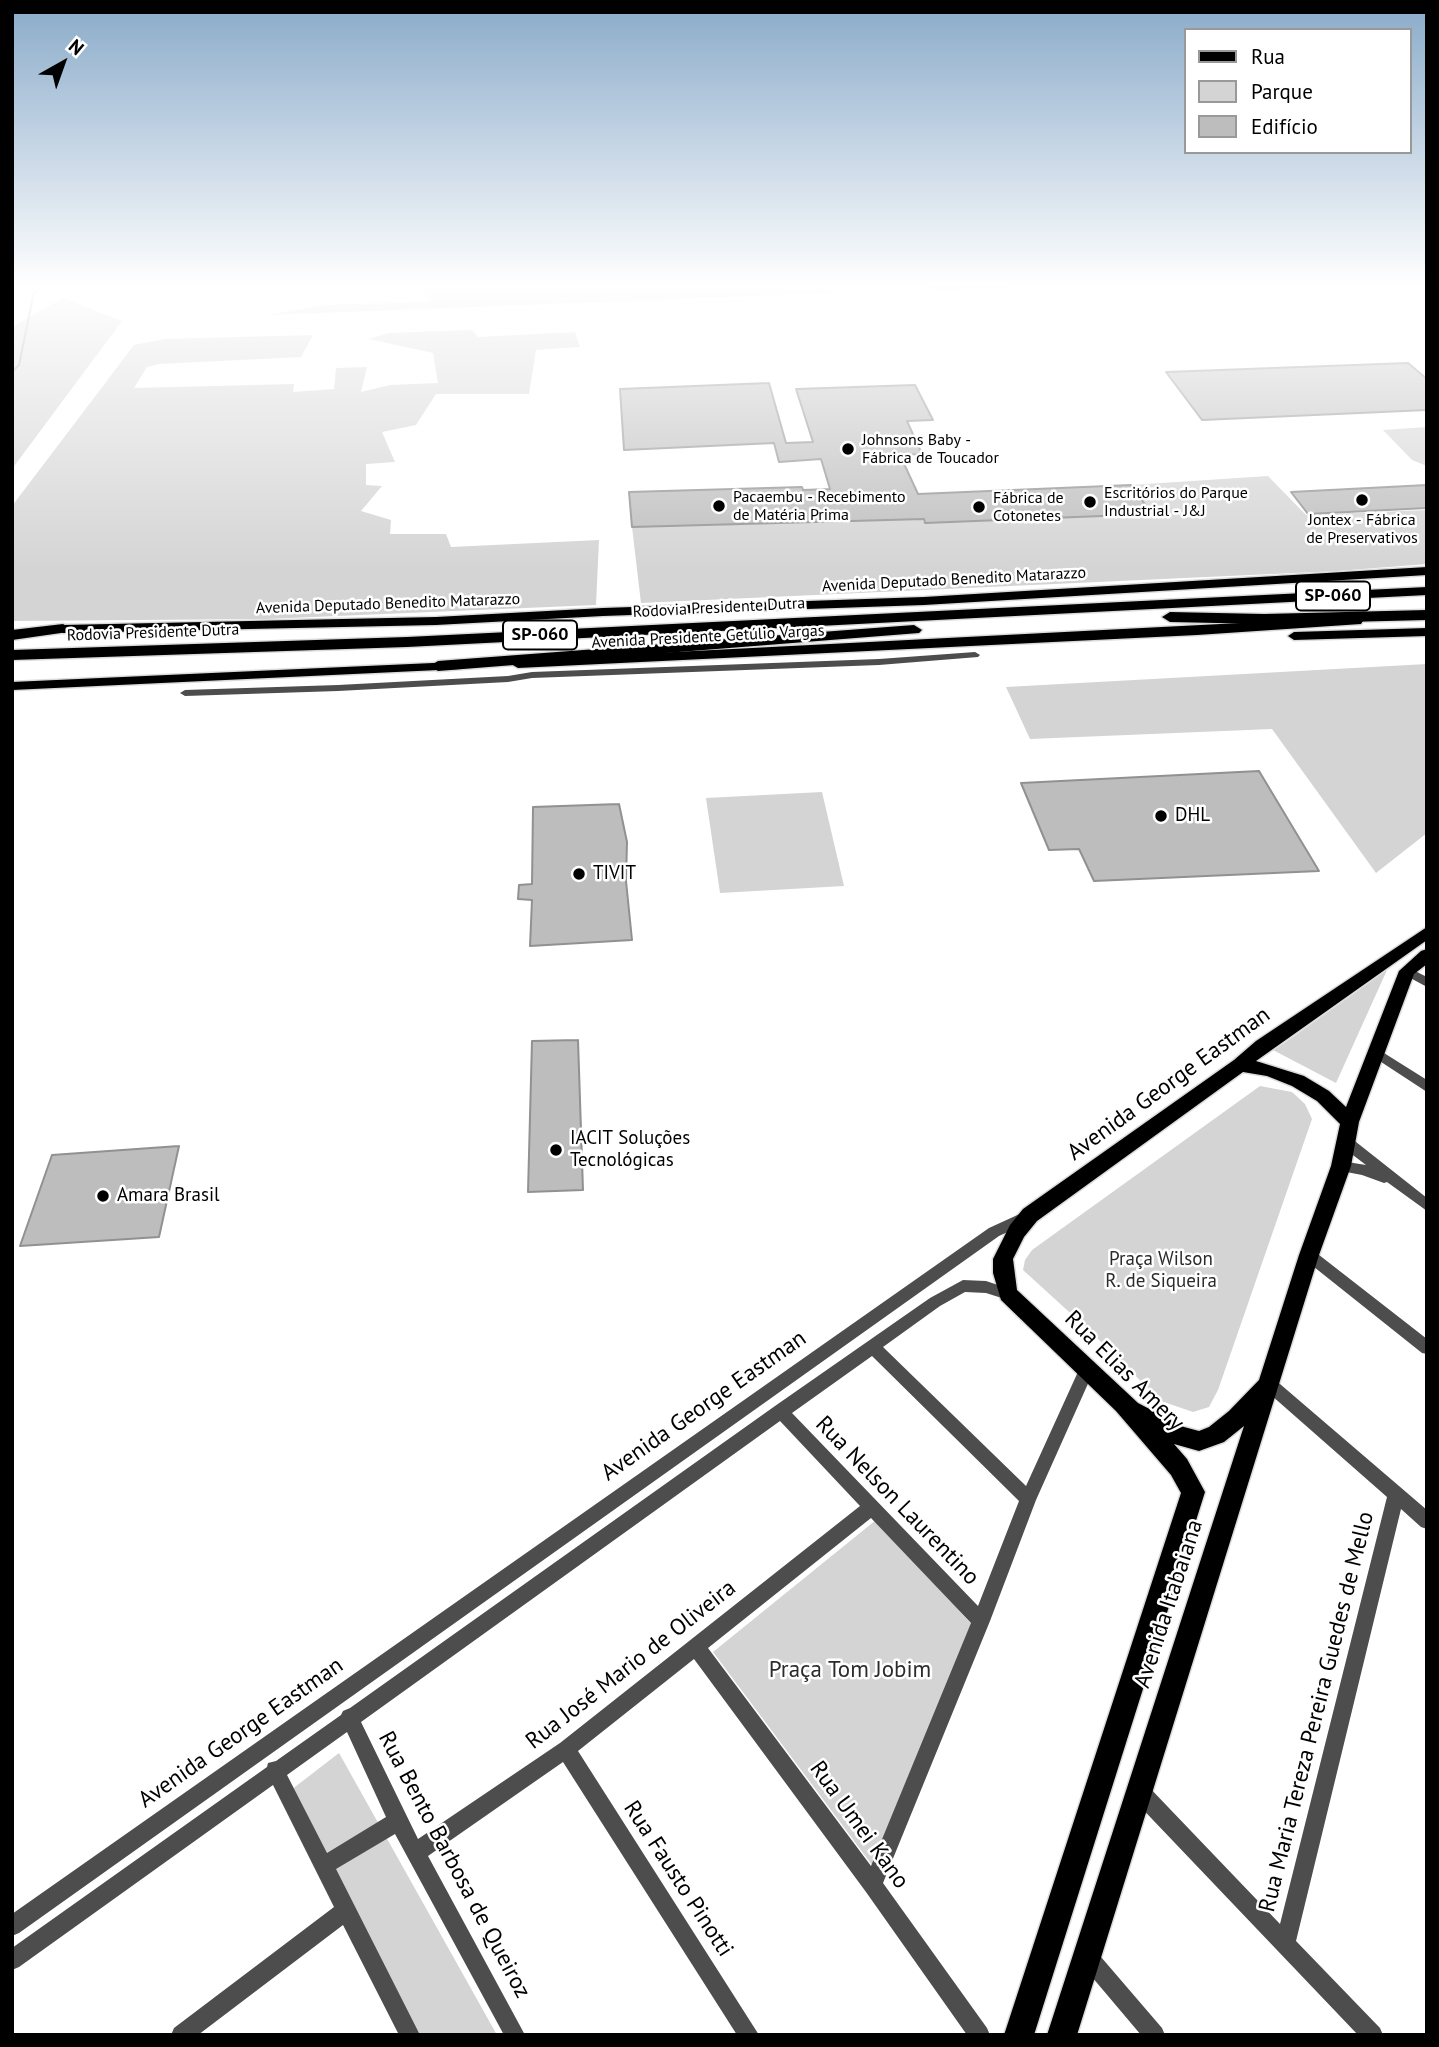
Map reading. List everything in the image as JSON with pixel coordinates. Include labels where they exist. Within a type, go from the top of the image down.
[{"type":"highway","name":"Rodovia Presidente Dutra","points":[[12,655],[407,642],[1427,589]]},
{"type":"highway","name":"Rodovia Presidente Dutra","points":[[12,667],[1427,604]]},
{"type":"highway","points":[[1170,617],[1265,619],[1427,616]]},
{"type":"highway","points":[[438,666],[833,638],[950,626]]},
{"type":"highway","points":[[12,633],[63,629]]},
{"type":"main road","name":"Avenida Deputado Benedito Matarazzo","points":[[63,629],[424,622],[624,611],[924,601],[1427,571]]},
{"type":"main road","name":"Avenida Presidente Getúlio Vargas","points":[[12,686],[1197,631],[1427,616]]},
{"type":"main road","points":[[871,645],[901,649],[1066,647],[1427,630]]},
{"type":"main road","name":"Avenida George Eastman","points":[[1030,1215],[1240,1065],[1273,1038],[1427,932]]},
{"type":"main road","points":[[1341,1166],[1350,1122],[1407,971],[1427,955]]},
{"type":"main road","points":[[1240,1065],[1269,1070],[1298,1081],[1323,1096],[1350,1122]]},
{"type":"main road","name":"Avenida Itabaiana","points":[[1062,2035],[1309,1255],[1341,1166]]},
{"type":"main road","points":[[1009,1294],[1003,1273],[1003,1259],[1017,1231],[1030,1215]]},
{"type":"main road","name":"Rua Elias Amery","points":[[1009,1294],[1124,1404],[1179,1467],[1194,1492]]},
{"type":"main road","points":[[1124,1404],[1179,1436],[1199,1441],[1216,1435],[1237,1418],[1269,1383]]},
{"type":"main road","name":"Avenida Itabaiana","points":[[1019,2035],[1194,1492]]},
{"type":"street","points":[[186,693],[338,688],[508,679],[532,675],[878,662],[975,655]]},
{"type":"street","points":[[1407,971],[1427,983]]},
{"type":"street","points":[[1376,1053],[1427,1087]]},
{"type":"street","points":[[1346,1142],[1427,1206]]},
{"type":"street","points":[[1341,1166],[1364,1170],[1395,1182]]},
{"type":"street","name":"Avenida George Eastman","points":[[12,1926],[994,1232],[1030,1215]]},
{"type":"street","points":[[1309,1255],[1427,1348]]},
{"type":"street","points":[[12,1960],[934,1302],[963,1286],[986,1287],[1009,1294]]},
{"type":"street","points":[[872,1346],[1028,1499]]},
{"type":"street","points":[[873,1885],[1028,1499],[1087,1368]]},
{"type":"street","points":[[1269,1383],[1427,1521]]},
{"type":"street","name":"Rua Nelson Laurentino","points":[[780,1411],[981,1621]]},
{"type":"street","name":"Rua Maria Tereza Pereira Guedes de Mello","points":[[1286,1942],[1396,1494]]},
{"type":"street","name":"Rua José Mario de Oliveira","points":[[415,1853],[566,1749],[871,1508]]},
{"type":"street","name":"Rua Umei Kano","points":[[696,1647],[873,1885],[980,2035]]},
{"type":"street","name":"Rua Bento Barbosa de Queiroz","points":[[349,1717],[398,1821],[515,2035]]},
{"type":"street","name":"Rua Fausto Pinotti","points":[[566,1749],[749,2035]]},
{"type":"street","points":[[275,1770],[410,2035]]},
{"type":"street","points":[[1139,1791],[1373,2035]]},
{"type":"street","points":[[323,1866],[398,1821]]},
{"type":"street","points":[[181,2035],[346,1910]]},
{"type":"street","points":[[1088,1957],[1155,2035]]},
{"type":"green space","points":[[12,381],[78,381],[12,469]]},
{"type":"green space","points":[[107,381],[139,381],[134,388],[294,384],[293,392],[334,389],[335,381],[364,381],[361,392],[390,385],[438,383],[438,381],[531,381],[529,394],[436,394],[416,425],[382,432],[395,462],[366,464],[366,485],[382,486],[361,511],[391,520],[390,534],[446,534],[451,547],[599,540],[596,605],[266,619],[12,621],[12,506]]},
{"type":"green space","points":[[1427,427],[1427,466],[1412,460],[1383,430]]},
{"type":"green space","points":[[1268,476],[1306,515],[1427,510],[1427,564],[1337,571],[641,603],[632,527],[921,519],[925,523],[1151,514],[1131,485]]},
{"type":"green space","points":[[1427,664],[1427,833],[1376,873],[1272,729],[1030,739],[1006,687]]},
{"type":"green space","points":[[822,792],[844,886],[720,893],[706,798]]},
{"type":"green space","points":[[1387,970],[1336,1083],[1273,1050],[1283,1044]]},
{"type":"green space","name":"Praça Wilson R. de Siqueira","points":[[1260,1086],[1292,1092],[1305,1104],[1312,1119],[1218,1390],[1209,1407],[1193,1412],[1161,1401],[1023,1270],[1025,1260],[1032,1250]]},
{"type":"green space","name":"Praça Tom Jobim","points":[[876,1520],[975,1628],[875,1869],[713,1652]]},
{"type":"green space","points":[[339,1753],[497,2035],[417,2035],[291,1790]]},
{"type":"building","points":[[1172,381],[1427,381],[1427,410],[1202,420]]},
{"type":"building","points":[[769,383],[786,443],[813,442],[796,389],[915,385],[933,420],[907,421],[922,454],[900,455],[918,494],[1131,485],[1152,514],[925,523],[924,519],[632,527],[629,492],[802,487],[803,490],[830,489],[821,459],[779,462],[774,443],[624,450],[620,389]]},
{"type":"building","name":"Jontex - Fábrica de Preservativos","points":[[1427,485],[1427,508],[1308,514],[1291,492]]},
{"type":"building","name":"DHL","points":[[1259,771],[1319,871],[1094,881],[1079,849],[1049,850],[1021,783]]},
{"type":"building","name":"TIVIT","points":[[619,804],[627,842],[626,881],[632,940],[530,946],[532,900],[518,899],[519,885],[532,884],[533,807]]},
{"type":"building","name":"IACIT Soluções Tecnológicas","points":[[578,1040],[583,1190],[528,1192],[532,1041]]},
{"type":"building","name":"Amara Brasil","points":[[179,1146],[159,1237],[20,1246],[52,1155]]},
{"type":"place","name":"Johnsons Baby - Fábrica de Toucador","points":[[848,449]]},
{"type":"place","name":"Jontex - Fábrica de Preservativos","points":[[1362,500]]},
{"type":"place","name":"Escritórios do Parque Industrial - J&J","points":[[1090,502]]},
{"type":"place","name":"Pacaembu - Recebimento de Matéria Prima","points":[[719,506]]},
{"type":"place","name":"Fábrica de Cotonetes","points":[[979,507]]},
{"type":"place","name":"DHL","points":[[1161,816]]},
{"type":"place","name":"TIVIT","points":[[579,874]]},
{"type":"place","name":"IACIT Soluções Tecnológicas","points":[[556,1150]]},
{"type":"place","name":"Amara Brasil","points":[[103,1196]]}]
